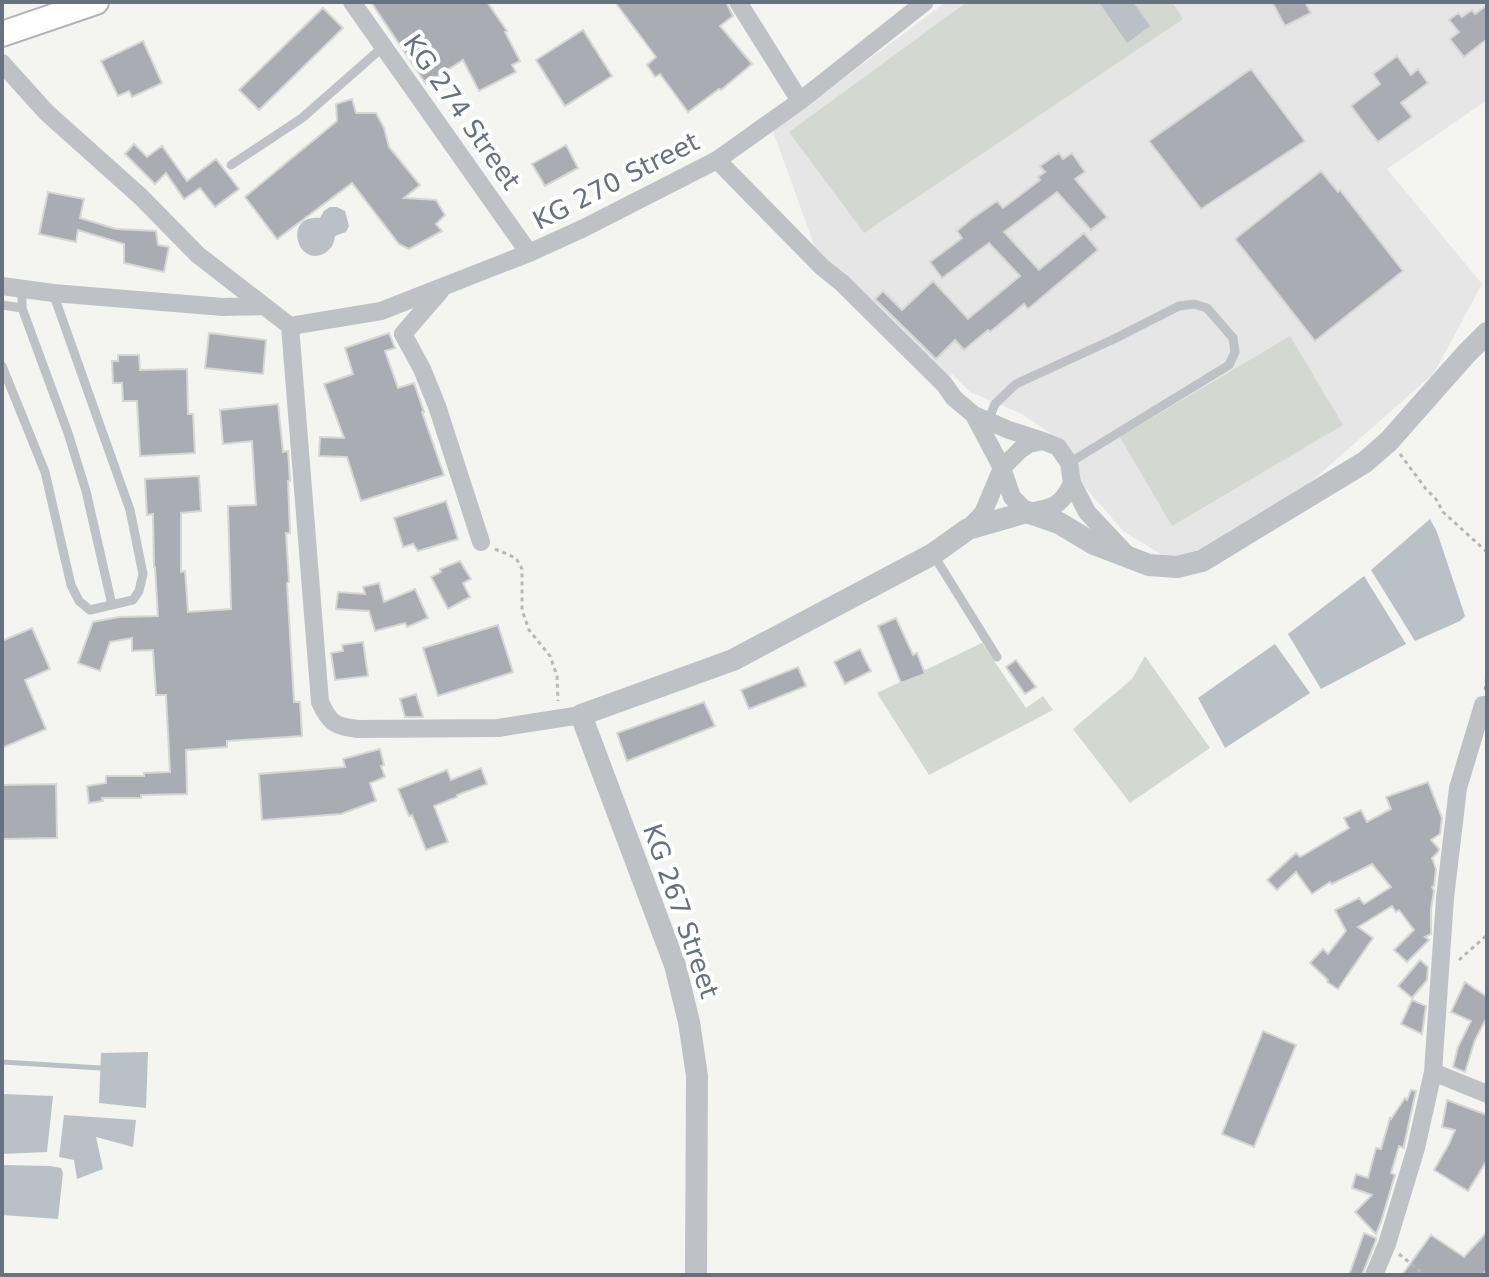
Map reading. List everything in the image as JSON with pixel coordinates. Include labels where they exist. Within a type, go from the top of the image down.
[{"type":"main road","points":[[2,34],[96,2]]},
{"type":"street","name":"KG 274 Street","points":[[352,2],[529,253]]},
{"type":"street","points":[[738,2],[800,101]]},
{"type":"street","name":"KG 270 Street","points":[[290,326],[381,311],[584,228],[717,160],[800,101],[925,2]]},
{"type":"street","points":[[2,63],[46,112],[141,197],[198,255],[290,326],[320,702],[327,717],[338,726],[358,729],[498,728],[570,717],[733,660],[933,554],[968,529],[983,513],[1002,468],[1029,444],[1043,441]]},
{"type":"street","points":[[717,160],[822,267],[944,384],[954,398],[981,418],[1058,447],[1069,463],[1072,483],[1087,512],[1129,557]]},
{"type":"street","points":[[2,286],[22,298],[53,293],[223,307],[264,306]]},
{"type":"street","points":[[445,286],[403,334],[437,406],[481,542]]},
{"type":"street","points":[[981,418],[1012,497],[1027,512],[1059,523],[1094,544],[1149,565],[1177,567],[1202,561],[1365,462],[1389,441],[1487,333]]},
{"type":"street","points":[[968,529],[1049,509],[1064,499],[1072,483]]},
{"type":"street","points":[[1374,1275],[1387,1244],[1416,1148],[1433,1072],[1445,898],[1458,788],[1485,705]]},
{"type":"street","name":"KG 267 Street","points":[[570,717],[675,965],[689,1022],[697,1076],[696,1275]]},
{"type":"street","points":[[1433,1072],[1487,1094]]},
{"type":"lane","points":[[231,165],[302,118],[384,46]]},
{"type":"lane","points":[[2,366],[45,472],[71,585],[79,601],[90,610],[133,600],[143,574],[130,510],[53,293]]},
{"type":"lane","points":[[2,305],[22,298],[86,491],[112,605]]},
{"type":"lane","points":[[981,418],[1016,384],[1179,306],[1194,304],[1207,308],[1233,338],[1235,352],[1229,365],[1069,463]]},
{"type":"lane","points":[[933,554],[997,657]]},
{"type":"path","points":[[1389,441],[1443,512],[1487,552]]},
{"type":"path","points":[[481,542],[516,558],[522,569],[522,610],[529,630],[550,656],[570,717]]},
{"type":"path","points":[[1438,978],[1487,935]]},
{"type":"path","points":[[1387,1244],[1425,1275]]},
{"type":"shaded area","points":[[946,2],[1487,2],[1487,100],[1387,169],[1482,284],[1434,373],[1279,510],[1182,567],[1123,531],[1083,485],[1049,432],[1020,413],[970,392],[952,374],[944,384],[822,267],[773,131]]},
{"type":"shaded area","points":[[967,2],[1172,2],[1183,19],[864,233],[789,132]]},
{"type":"shaded area","points":[[1099,2],[1133,2],[1150,26],[1127,43]]},
{"type":"shaded area","points":[[330,207],[345,211],[349,226],[346,232],[335,236],[332,246],[325,253],[315,256],[307,254],[298,240],[301,224],[308,219],[320,218]]},
{"type":"shaded area","points":[[1290,336],[1343,425],[1172,526],[1120,437]]},
{"type":"shaded area","points":[[1430,519],[1465,616],[1415,641],[1371,570]]},
{"type":"shaded area","points":[[1364,576],[1406,644],[1321,689],[1288,634]]},
{"type":"shaded area","points":[[982,643],[1026,708],[1043,696],[1053,710],[929,775],[877,693]]},
{"type":"shaded area","points":[[1275,644],[1310,693],[1225,748],[1198,698]]},
{"type":"shaded area","points":[[1145,656],[1210,748],[1130,803],[1073,729],[1132,679]]},
{"type":"shaded area","points":[[148,1052],[146,1108],[99,1103],[101,1053]]},
{"type":"shaded area","points":[[2,1094],[53,1096],[47,1152],[2,1154]]},
{"type":"shaded area","points":[[64,1115],[136,1120],[133,1147],[96,1137],[103,1169],[77,1179],[74,1160],[59,1157]]},
{"type":"shaded area","points":[[2,1165],[61,1168],[58,1219],[2,1215]]},
{"type":"building","points":[[371,2],[487,2],[507,31],[520,61],[512,65],[516,72],[479,91],[463,60],[426,84]]},
{"type":"building","points":[[615,2],[726,2],[733,16],[720,26],[752,64],[688,112],[660,74],[655,77],[647,65],[656,57]]},
{"type":"building","points":[[1272,2],[1305,2],[1311,13],[1285,26]]},
{"type":"building","points":[[1487,5],[1487,39],[1464,57],[1450,39],[1459,32],[1449,20],[1458,13],[1462,17],[1472,10],[1475,14]]},
{"type":"building","points":[[323,8],[343,28],[259,110],[239,90]]},
{"type":"building","points":[[583,30],[612,76],[565,106],[536,60]]},
{"type":"building","points":[[143,41],[162,83],[132,97],[129,91],[118,96],[101,61]]},
{"type":"building","points":[[1397,56],[1411,75],[1418,69],[1428,83],[1401,103],[1412,117],[1378,142],[1351,106],[1380,84],[1373,74]]},
{"type":"building","points":[[1251,69],[1305,141],[1201,209],[1149,141]]},
{"type":"building","points":[[352,99],[356,113],[376,113],[389,147],[420,185],[404,198],[436,200],[445,215],[436,224],[442,231],[409,249],[399,244],[352,183],[277,239],[245,197],[337,121],[336,104]]},
{"type":"building","points":[[134,144],[147,157],[162,146],[187,181],[216,159],[239,189],[215,207],[200,188],[184,199],[166,173],[155,184],[125,154]]},
{"type":"building","points":[[566,145],[578,168],[545,186],[532,164]]},
{"type":"building","points":[[1059,153],[1063,159],[1072,153],[1085,172],[1075,179],[1107,217],[1091,230],[1057,192],[1004,232],[1039,270],[1084,233],[1098,250],[1028,309],[1024,304],[964,350],[955,340],[936,359],[875,299],[883,291],[902,310],[933,281],[968,319],[1020,276],[989,243],[942,278],[930,262],[962,238],[957,231],[970,220],[997,201],[1003,208],[1040,180],[1038,177],[1045,172],[1040,166]]},
{"type":"building","points":[[1321,171],[1338,192],[1340,190],[1403,271],[1315,341],[1235,239]]},
{"type":"building","points":[[48,192],[84,199],[80,218],[116,229],[156,231],[158,245],[169,247],[164,272],[124,263],[124,244],[78,230],[76,242],[39,234]]},
{"type":"building","points":[[209,333],[266,340],[263,374],[205,368]]},
{"type":"building","points":[[389,333],[395,348],[385,351],[398,388],[414,383],[444,475],[361,501],[347,457],[319,456],[320,437],[344,438],[324,384],[353,374],[345,348]]},
{"type":"building","points":[[118,355],[139,355],[140,370],[187,369],[188,414],[193,414],[195,453],[140,456],[137,401],[123,401],[122,383],[113,383],[112,361],[118,361]]},
{"type":"building","points":[[278,404],[283,452],[288,451],[290,533],[286,533],[287,583],[294,702],[300,702],[302,736],[227,741],[227,747],[186,750],[187,794],[102,798],[103,801],[89,803],[87,786],[106,783],[106,776],[170,772],[166,695],[156,695],[153,650],[132,651],[132,638],[110,642],[100,671],[78,663],[93,622],[119,617],[158,616],[153,514],[147,515],[145,479],[199,476],[201,511],[181,513],[181,572],[185,571],[188,612],[231,609],[228,506],[256,505],[252,441],[223,444],[220,410]]},
{"type":"building","points":[[446,501],[458,539],[418,551],[413,544],[403,547],[394,518]]},
{"type":"building","points":[[460,561],[471,579],[463,583],[470,597],[448,609],[431,577],[441,572],[440,569]]},
{"type":"building","points":[[379,583],[384,602],[415,589],[428,618],[407,627],[405,623],[375,631],[369,611],[336,609],[338,592],[365,594],[363,587]]},
{"type":"building","points":[[896,618],[913,655],[917,653],[925,674],[901,683],[878,626]]},
{"type":"building","points":[[498,625],[513,672],[438,696],[423,648]]},
{"type":"building","points":[[32,628],[50,669],[25,680],[46,729],[2,748],[2,641]]},
{"type":"building","points":[[363,642],[368,676],[335,680],[331,653],[343,651],[342,645]]},
{"type":"building","points":[[860,649],[871,671],[845,684],[834,662]]},
{"type":"building","points":[[1016,660],[1036,687],[1025,694],[1006,667]]},
{"type":"building","points":[[798,667],[806,686],[749,709],[741,690]]},
{"type":"building","points":[[416,694],[423,717],[405,717],[400,699]]},
{"type":"building","points":[[704,702],[715,726],[627,761],[617,733]]},
{"type":"building","points":[[380,749],[385,777],[370,783],[376,801],[341,814],[262,820],[259,774],[345,767],[343,759]]},
{"type":"building","points":[[481,768],[487,784],[434,806],[448,842],[426,850],[398,789],[447,770],[451,780]]},
{"type":"building","points":[[1428,782],[1442,818],[1440,834],[1431,840],[1439,849],[1432,858],[1436,869],[1432,887],[1431,934],[1425,937],[1429,940],[1407,962],[1394,950],[1414,930],[1399,910],[1396,912],[1392,906],[1358,927],[1373,938],[1338,989],[1310,963],[1323,949],[1328,954],[1346,931],[1335,910],[1359,898],[1364,904],[1391,887],[1372,864],[1332,884],[1330,882],[1312,894],[1296,872],[1277,890],[1267,880],[1296,853],[1300,857],[1349,828],[1344,818],[1361,810],[1367,822],[1391,809],[1386,797]]},
{"type":"building","points":[[56,784],[57,838],[2,839],[2,785]]},
{"type":"building","points":[[1420,960],[1428,967],[1427,980],[1412,998],[1398,986]]},
{"type":"building","points":[[1465,982],[1487,997],[1487,1017],[1475,1040],[1465,1072],[1453,1067],[1458,1047],[1471,1021],[1451,1012]]},
{"type":"building","points":[[1412,1000],[1426,1006],[1422,1034],[1401,1024]]},
{"type":"building","points":[[1263,1031],[1296,1045],[1254,1147],[1222,1134]]},
{"type":"building","points":[[1411,1090],[1416,1091],[1404,1148],[1399,1146],[1391,1173],[1395,1175],[1376,1234],[1355,1212],[1372,1195],[1352,1188],[1356,1174],[1368,1178],[1376,1148],[1381,1149],[1390,1118],[1405,1098],[1407,1100]]},
{"type":"building","points":[[1447,1100],[1487,1115],[1487,1160],[1468,1191],[1434,1170],[1455,1130],[1442,1127]]},
{"type":"building","points":[[1487,1232],[1487,1269],[1483,1275],[1402,1275],[1431,1235],[1464,1257]]},
{"type":"building","points":[[1364,1233],[1376,1240],[1362,1275],[1349,1275]]},
{"type":"waterway","points":[[2,1062],[100,1068]]}]
